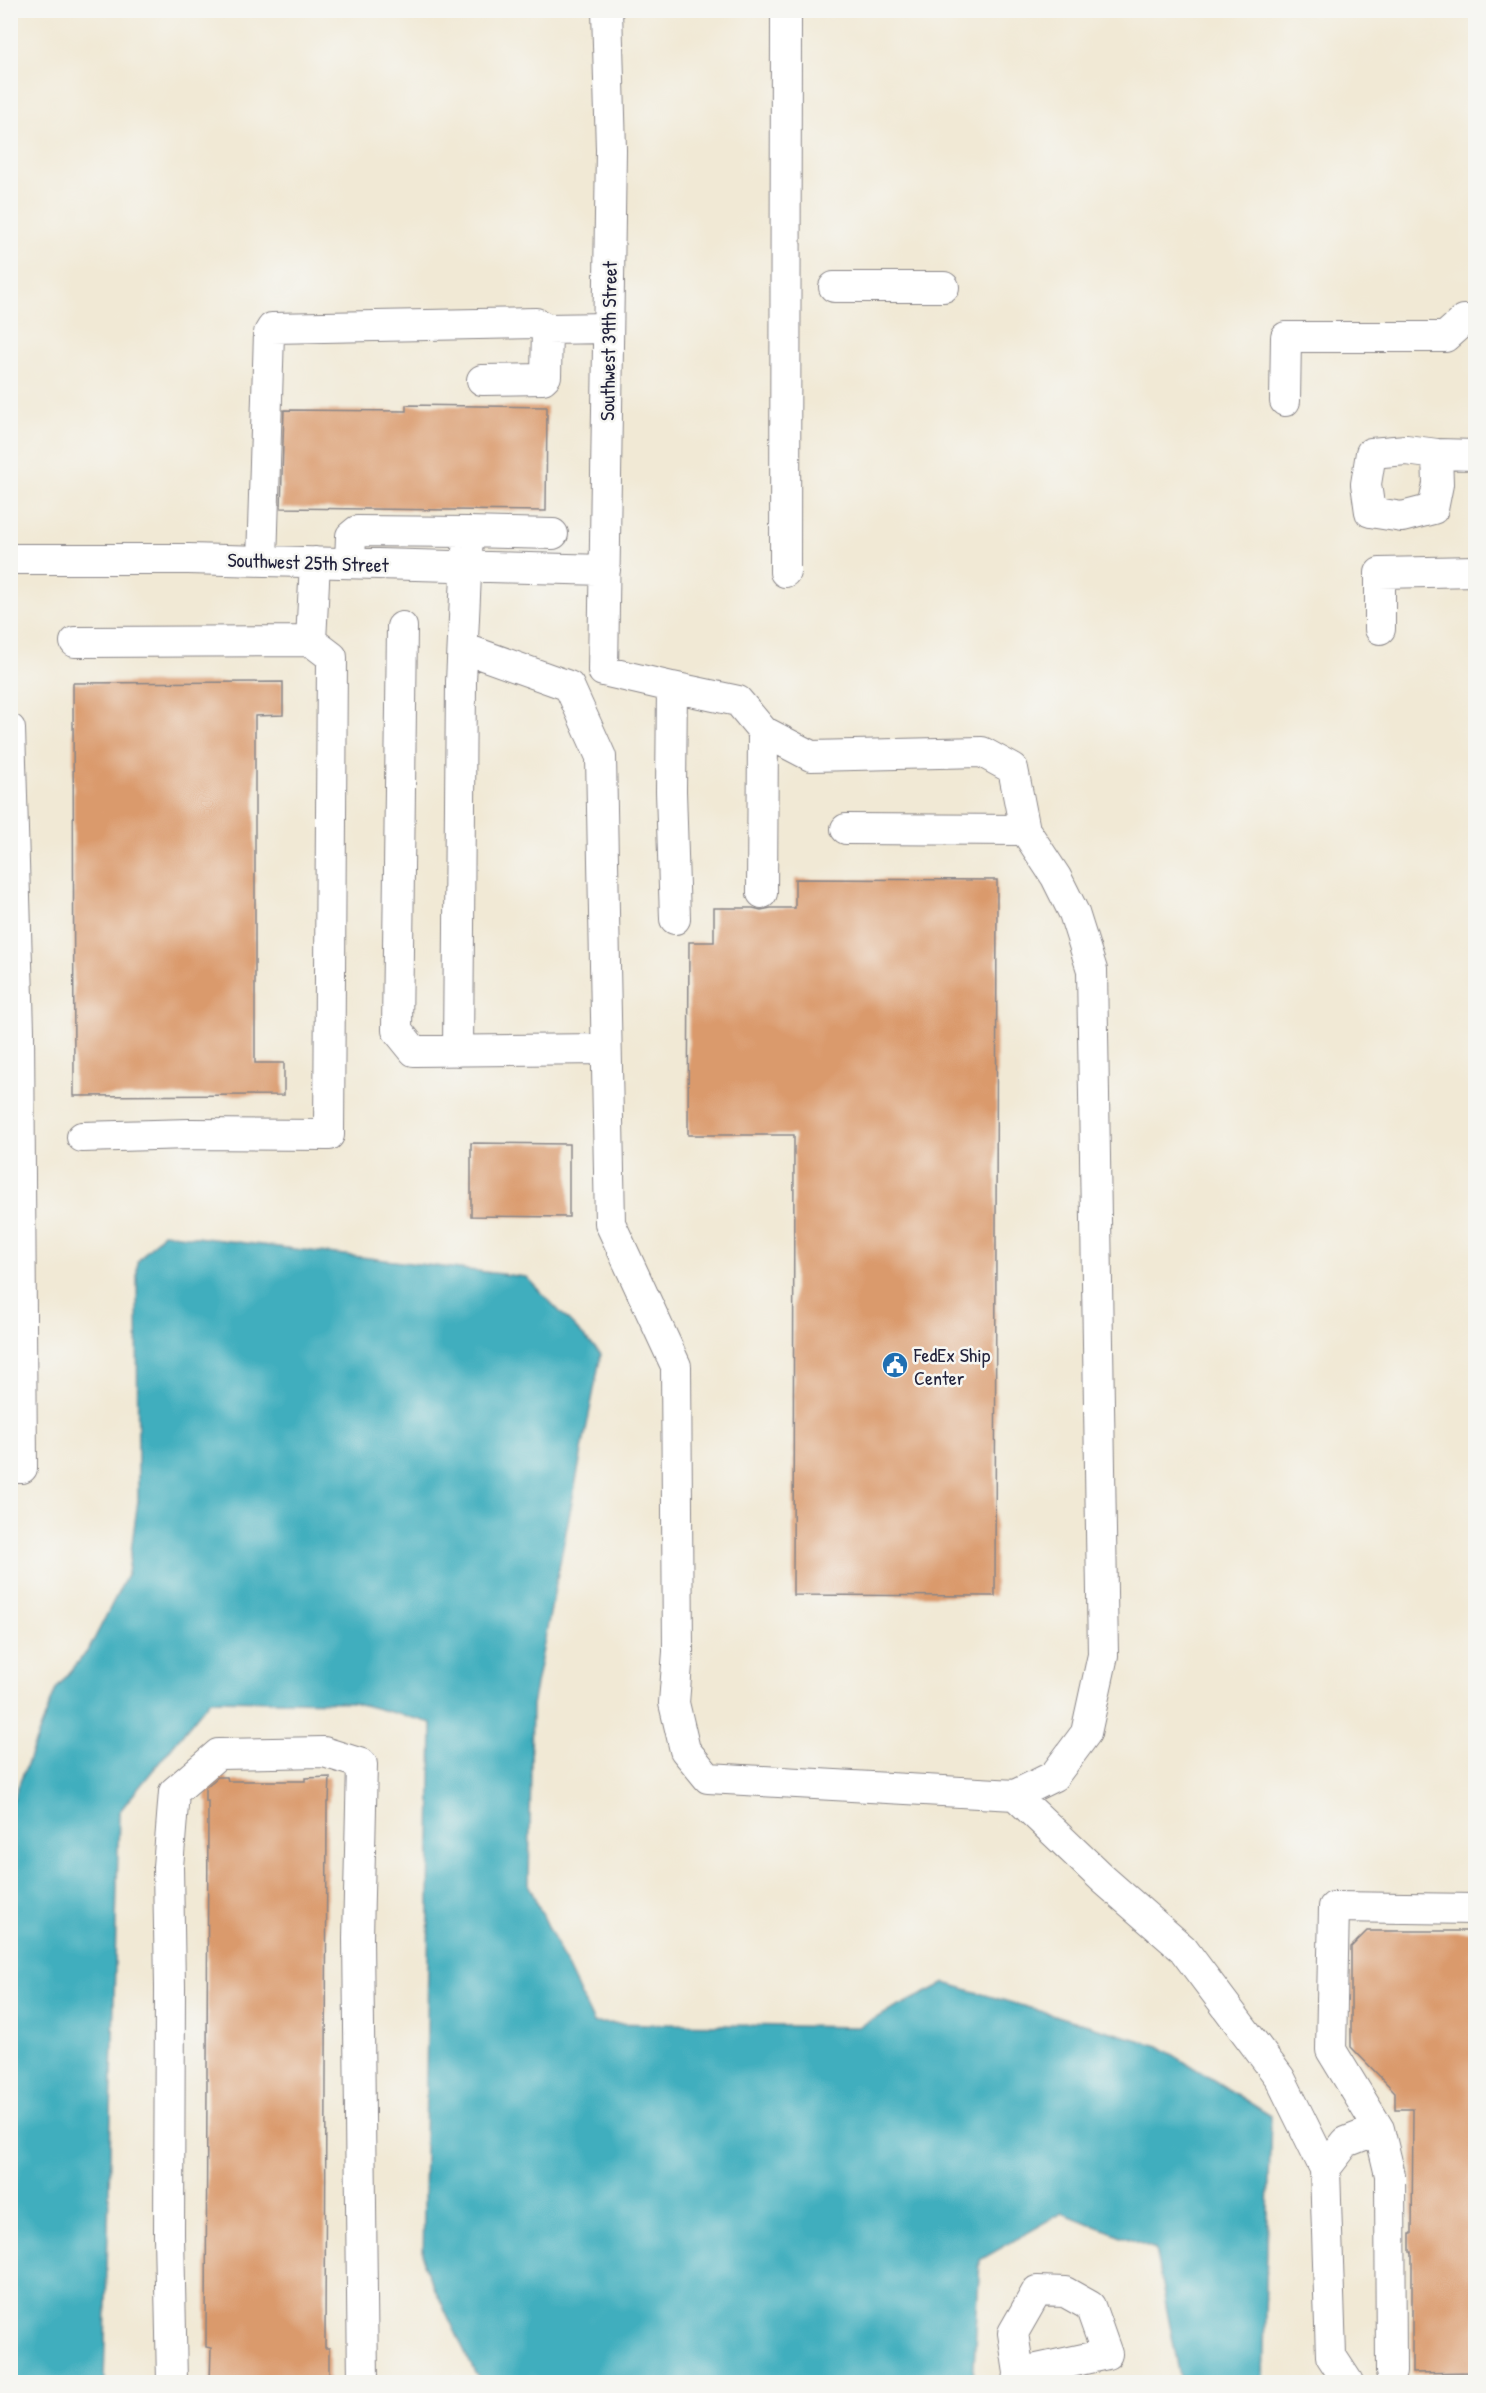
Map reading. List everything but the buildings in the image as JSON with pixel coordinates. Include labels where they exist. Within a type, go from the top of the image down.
[{"type":"street","name":"Southwest 39th Street","points":[[607,10],[611,150],[603,671],[672,687]]},
{"type":"street","points":[[785,572],[786,10]]},
{"type":"street","points":[[834,287],[944,287]]},
{"type":"street","points":[[1285,402],[1286,337],[1445,337],[1464,320],[1476,320]]},
{"type":"street","points":[[262,561],[269,333],[272,328],[536,323],[546,329],[608,328]]},
{"type":"street","points":[[482,380],[543,379],[546,376],[546,329]]},
{"type":"street","points":[[1437,454],[1476,455]]},
{"type":"street","points":[[350,563],[351,536],[357,531],[553,534]]},
{"type":"street","points":[[459,1050],[463,648],[468,532]]},
{"type":"street","name":"Southwest 25th Street","points":[[10,559],[262,561],[605,570]]},
{"type":"street","points":[[311,642],[315,562]]},
{"type":"street","points":[[1380,629],[1380,573],[1476,571]]},
{"type":"street","points":[[402,627],[397,1030],[414,1051],[606,1049]]},
{"type":"street","points":[[75,642],[311,642],[332,657],[329,1135],[190,1134],[82,1137]]},
{"type":"street","points":[[463,648],[569,686],[601,757],[610,1223],[676,1366],[678,1652],[674,1703],[685,1750],[708,1778],[1015,1795],[1054,1776],[1086,1733],[1103,1655],[1092,970],[1074,913],[1056,877],[1025,830],[1013,770],[982,752],[811,756],[763,731],[738,701],[672,687],[671,791],[675,919]]},
{"type":"street","points":[[10,729],[19,1032],[22,1468],[10,1468]]},
{"type":"street","points":[[762,893],[763,731]]},
{"type":"street","points":[[846,829],[1025,830]]},
{"type":"street","points":[[172,2382],[169,2235],[171,1987],[168,1867],[174,1792],[218,1754],[324,1752],[362,1764],[358,1938],[363,2382]]},
{"type":"street","points":[[1015,1795],[1102,1879],[1183,1949],[1280,2078],[1325,2169],[1331,2356],[1348,2382]]},
{"type":"street","points":[[1391,2372],[1390,2175],[1378,2129],[1331,2050],[1334,1907],[1476,1909]]},
{"type":"street","points":[[1325,2169],[1346,2142],[1378,2129]]},
{"type":"water","points":[[163,1233],[526,1277],[601,1354],[532,1705],[529,1886],[594,2023],[858,2027],[945,1983],[1159,2046],[1271,2116],[1263,2382],[1181,2382],[1155,2249],[1062,2213],[980,2260],[973,2382],[482,2382],[475,2373],[423,2264],[432,1723],[352,1702],[210,1700],[119,1812],[104,2382],[11,2382],[11,1805],[56,1689],[89,1649],[128,1573],[138,1500],[137,1262]]},
{"type":"place","name":"FedEx Ship Center","points":[[895,1365]]}]
